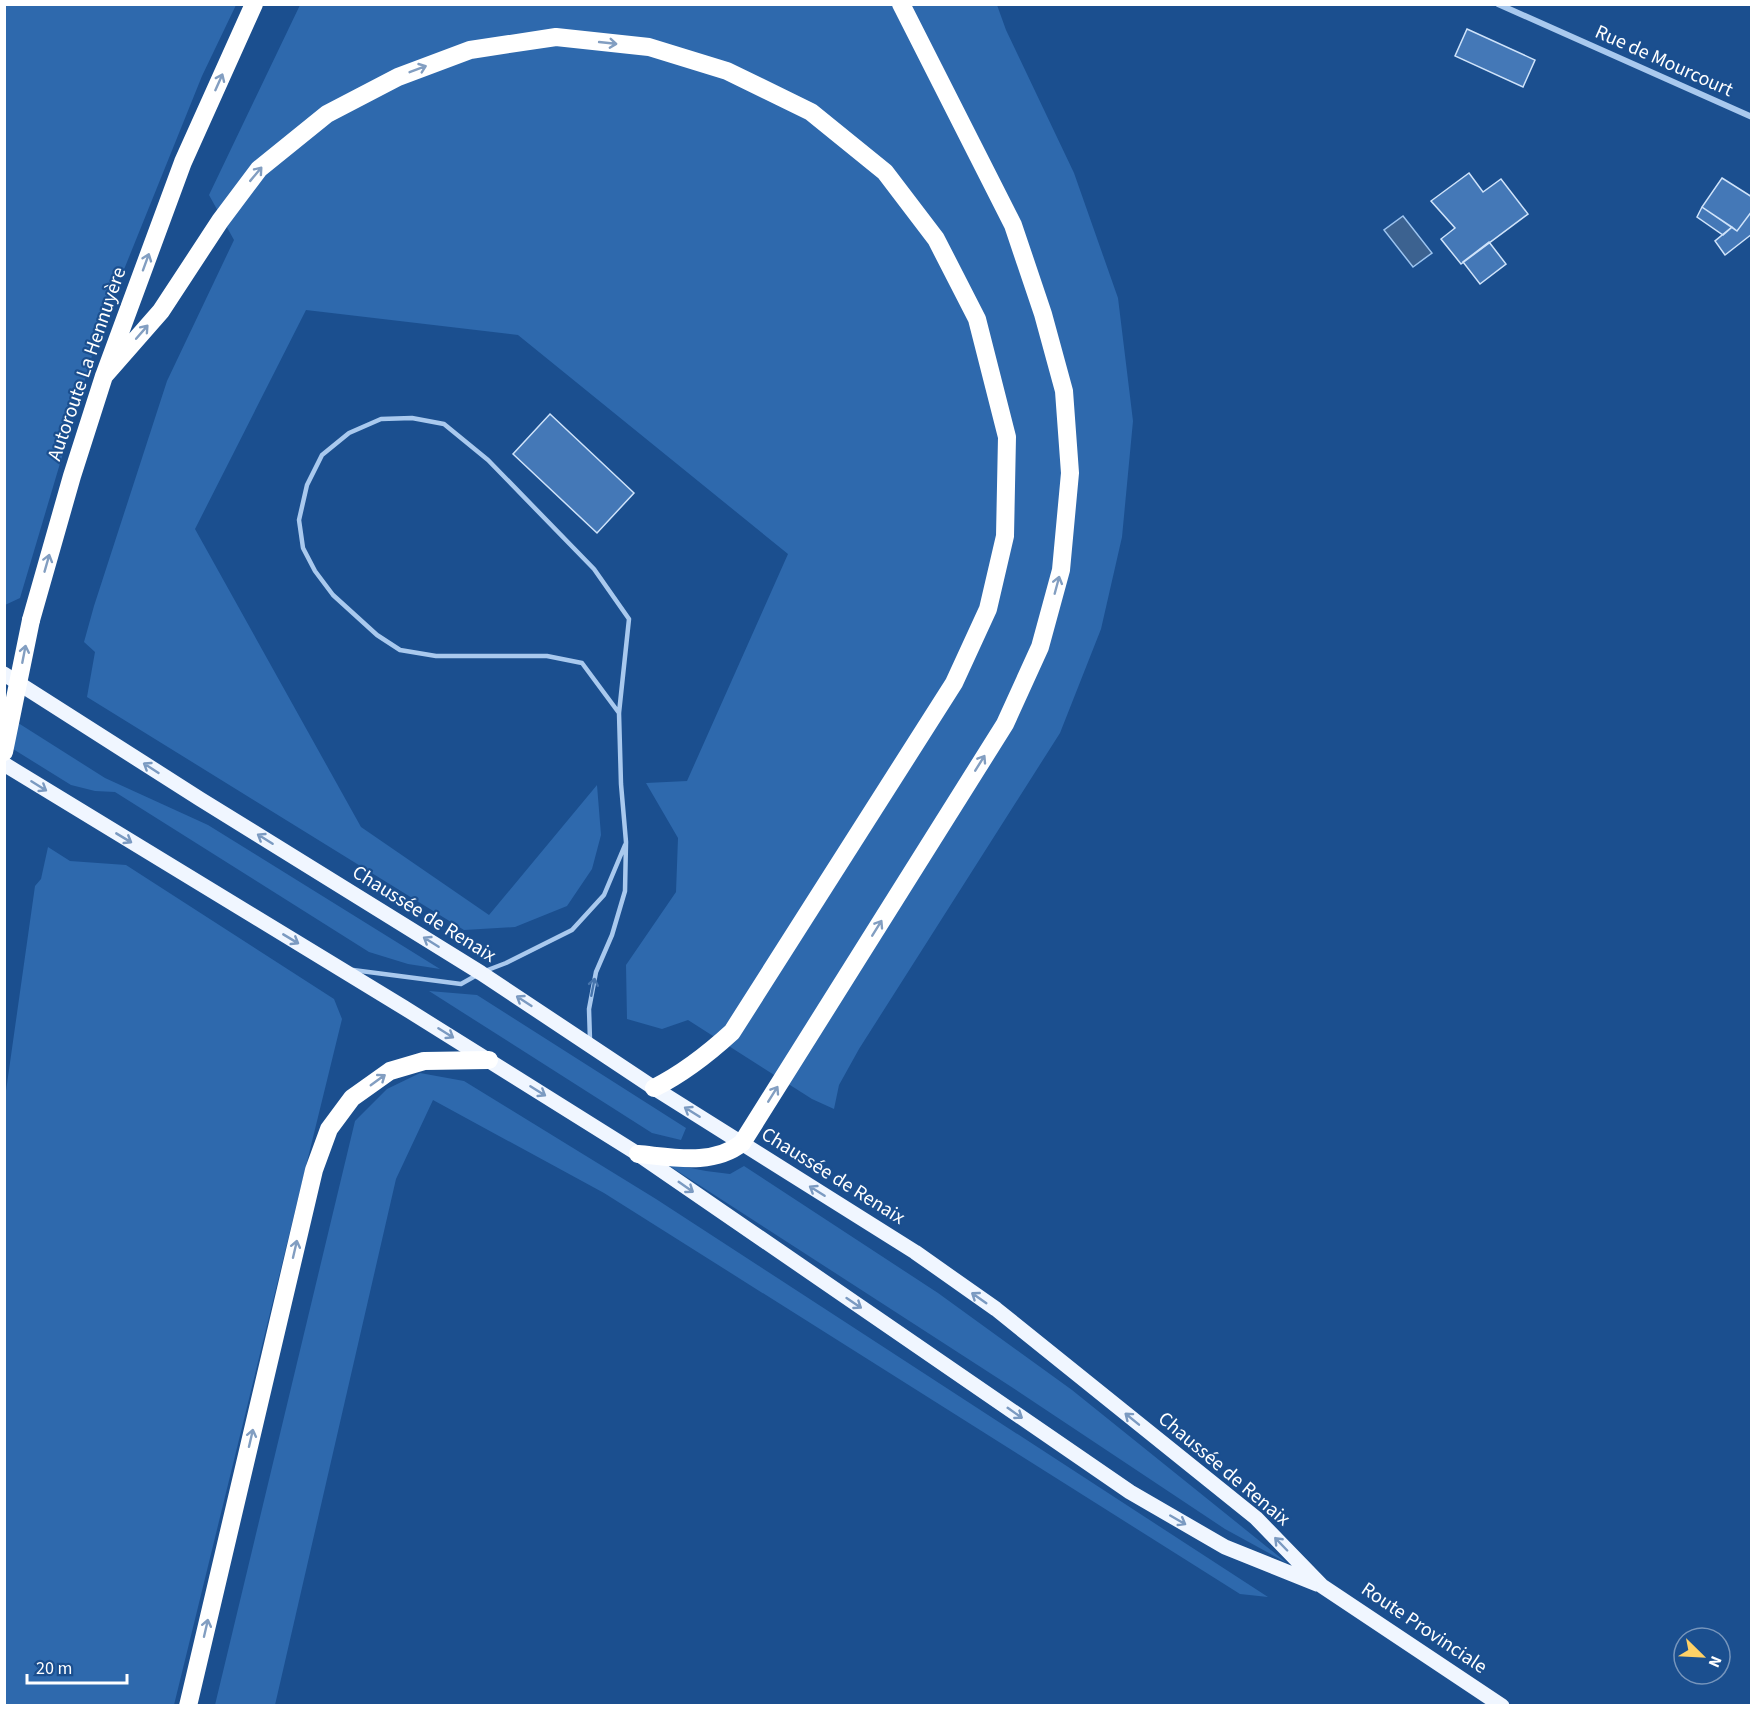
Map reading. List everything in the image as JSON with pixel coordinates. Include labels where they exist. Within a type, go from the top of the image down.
[{"type":"highway","name":"Autoroute La Hennuyère","points":[[4,752],[31,620],[72,476],[104,376],[183,162],[254,4]]},
{"type":"highway","points":[[638,1154],[695,1159],[731,1152],[742,1143],[1005,724],[1040,647],[1061,570],[1070,473],[1064,391],[1043,314],[1013,225],[901,4]]},
{"type":"highway","points":[[104,376],[160,312],[220,220],[259,170],[327,114],[398,77],[470,50],[556,37],[649,47],[728,71],[811,112],[885,172],[936,239],[977,319],[1007,437],[1005,536],[988,609],[954,683],[732,1032],[707,1055],[654,1088]]},
{"type":"highway","points":[[188,1706],[314,1170],[329,1129],[352,1098],[390,1071],[424,1061],[489,1060]]},
{"type":"main road","name":"Chaussée de Renaix","points":[[4,674],[481,973],[654,1088],[915,1252],[996,1309],[1256,1518],[1322,1586]]},
{"type":"main road","points":[[4,764],[489,1060],[638,1154],[1130,1492],[1225,1547],[1322,1586]]},
{"type":"main road","name":"Route Provinciale","points":[[1322,1586],[1502,1706]]},
{"type":"street","name":"Rue de Mourcourt","points":[[1498,4],[1752,117]]},
{"type":"lane","points":[[590,1045],[589,1009],[596,972],[612,935],[625,891],[626,842],[621,784],[619,713],[629,619],[594,568],[488,460],[444,424],[412,418],[381,419],[349,434],[322,455],[307,485],[298,520],[303,548],[315,571],[333,595],[377,635],[400,650],[436,656],[547,656],[582,663],[619,713]]},
{"type":"lane","points":[[339,968],[461,984],[572,930],[604,895],[626,842]]},
{"type":"shaded area","points":[[5,4],[236,5],[202,76],[100,329],[20,598],[5,605]]},
{"type":"shaded area","points":[[300,5],[997,5],[1006,30],[1074,173],[1118,298],[1133,421],[1122,537],[1101,629],[1060,733],[859,1049],[839,1085],[834,1109],[812,1099],[688,1020],[662,1029],[627,1019],[626,965],[676,892],[678,838],[646,783],[687,781],[788,554],[518,335],[306,310],[195,529],[361,827],[489,915],[597,785],[601,835],[592,869],[567,906],[515,927],[464,930],[87,697],[95,652],[84,642],[94,606],[167,381],[234,240],[209,195]]},
{"type":"shaded area","points":[[1403,216],[1432,253],[1413,267],[1384,230]]},
{"type":"shaded area","points":[[4,714],[105,778],[208,825],[440,969],[408,964],[369,952],[115,792],[95,791],[71,785],[5,744]]},
{"type":"shaded area","points":[[48,847],[70,861],[126,865],[334,999],[342,1019],[174,1705],[5,1706],[4,1105],[35,886],[41,879]]},
{"type":"shaded area","points":[[429,991],[477,995],[686,1128],[681,1140],[652,1133]]},
{"type":"shaded area","points":[[420,1073],[464,1081],[656,1199],[1268,1597],[1240,1594],[604,1193],[433,1100],[396,1179],[275,1705],[215,1705],[355,1121],[387,1089]]},
{"type":"shaded area","points":[[665,1163],[730,1174],[744,1166],[938,1293],[1072,1390],[1287,1563],[1225,1529],[1010,1386]]},
{"type":"building","points":[[1467,29],[1535,60],[1523,87],[1455,56]]},
{"type":"building","points":[[1469,173],[1483,192],[1501,179],[1528,214],[1461,264],[1441,239],[1455,228],[1431,201]]},
{"type":"building","points":[[1722,178],[1752,197],[1752,211],[1737,231],[1702,207]]},
{"type":"building","points":[[1702,207],[1732,227],[1723,235],[1697,217]]},
{"type":"building","points":[[1752,211],[1752,234],[1725,255],[1715,241],[1732,227],[1737,231]]},
{"type":"building","points":[[1489,242],[1506,264],[1480,284],[1463,262]]},
{"type":"building","points":[[550,414],[634,493],[597,533],[513,454]]}]
